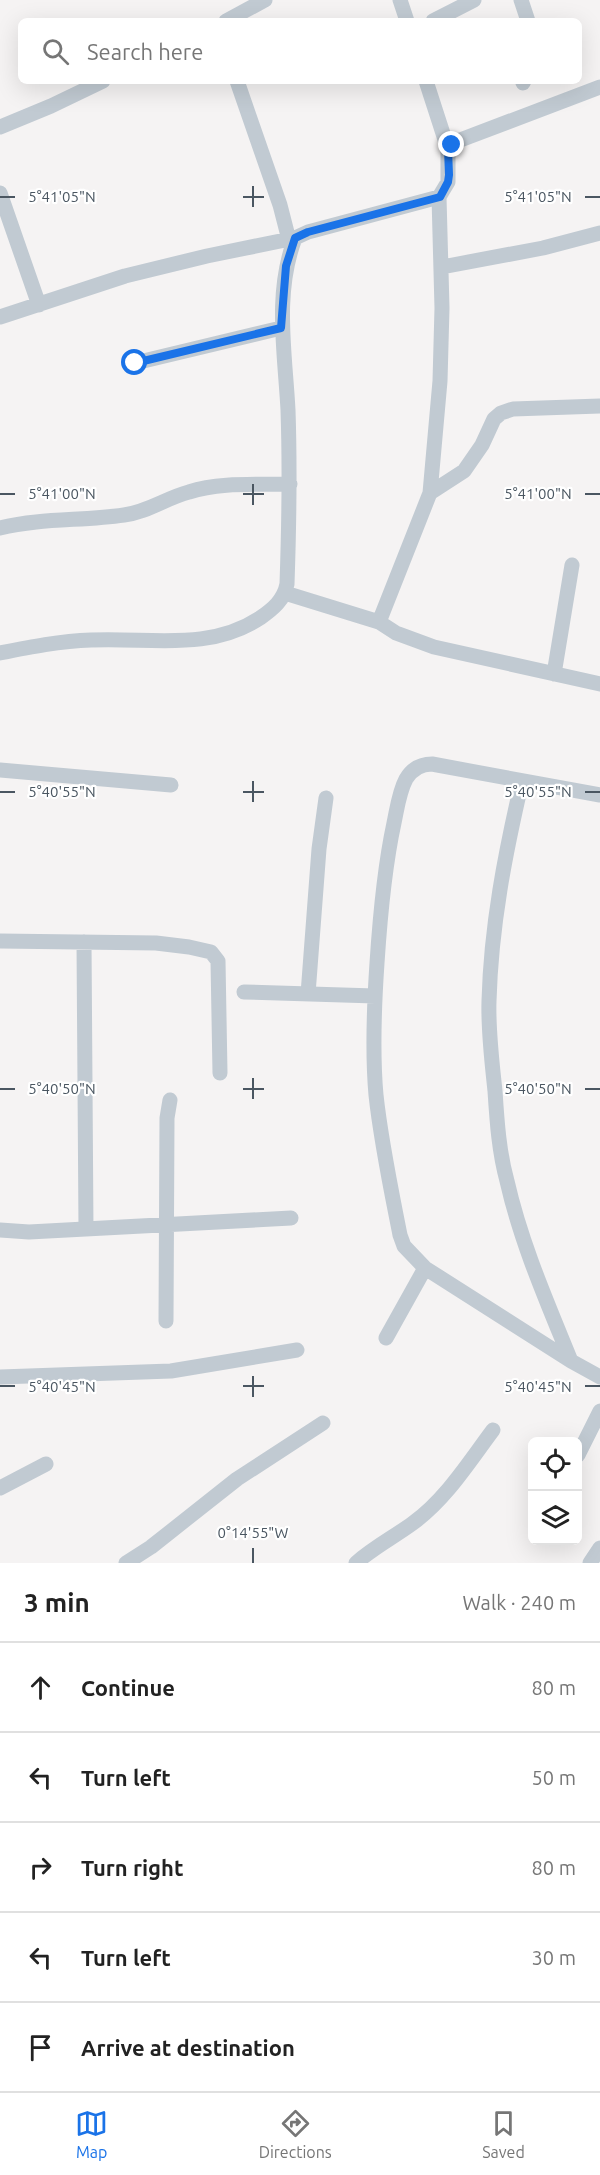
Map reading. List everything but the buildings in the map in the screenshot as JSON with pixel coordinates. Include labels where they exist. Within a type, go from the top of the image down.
[{"type":"street","points":[[400,0],[406,18]]},
{"type":"street","points":[[439,18],[474,0]]},
{"type":"street","points":[[521,0],[527,18]]},
{"type":"street","points":[[232,18],[263,1]]},
{"type":"street","points":[[0,127],[97,84]]},
{"type":"street","points":[[0,653],[35,645],[87,640],[194,641],[215,638],[234,632],[253,622],[279,603],[285,592],[290,484],[288,408],[281,328],[286,266],[292,239],[238,84]]},
{"type":"street","points":[[379,622],[430,493],[440,381],[442,267],[440,197],[448,182],[448,149],[427,84]]},
{"type":"street","points":[[448,149],[455,142],[487,128],[600,87]]},
{"type":"street","points":[[0,193],[39,304]]},
{"type":"street","points":[[0,317],[125,276],[292,239],[329,226],[440,197]]},
{"type":"street","points":[[442,267],[543,248],[600,233]]},
{"type":"street","points":[[135,363],[281,328]]},
{"type":"street","points":[[430,493],[464,471],[482,445],[494,419],[501,413],[513,409],[600,406]]},
{"type":"street","points":[[0,528],[21,522],[125,515],[150,509],[187,492],[208,487],[290,484]]},
{"type":"street","points":[[554,674],[572,565]]},
{"type":"street","points":[[285,592],[379,622],[396,633],[434,647],[600,684]]},
{"type":"street","points":[[600,795],[432,764],[417,767],[406,779],[388,848],[378,938],[373,1050],[376,1095],[389,1183],[404,1246],[425,1268],[600,1377]]},
{"type":"street","points":[[0,770],[171,785]]},
{"type":"street","points":[[522,781],[501,876],[495,917],[489,1004],[492,1066],[501,1154],[507,1182],[538,1281],[571,1361]]},
{"type":"street","points":[[308,994],[319,849],[326,798]]},
{"type":"street","points":[[0,941],[173,945],[212,952],[218,961],[220,1073]]},
{"type":"street","points":[[84,942],[86,1229]]},
{"type":"street","points":[[244,992],[375,996]]},
{"type":"street","points":[[166,1321],[170,1100]]},
{"type":"street","points":[[0,1230],[29,1232],[291,1218]]},
{"type":"street","points":[[386,1338],[425,1268]]},
{"type":"street","points":[[0,1377],[171,1371],[297,1350]]},
{"type":"street","points":[[582,1447],[600,1411]]},
{"type":"street","points":[[126,1563],[160,1540],[237,1479],[323,1423]]},
{"type":"street","points":[[356,1563],[369,1551],[414,1523],[436,1503],[493,1430]]},
{"type":"street","points":[[0,1488],[46,1464]]},
{"type":"street","points":[[590,1563],[600,1548]]},
{"type":"route","points":[[135,363],[281,328],[286,266],[295,238],[360,217],[400,209],[440,197],[448,182],[448,149],[452,145]]}]
